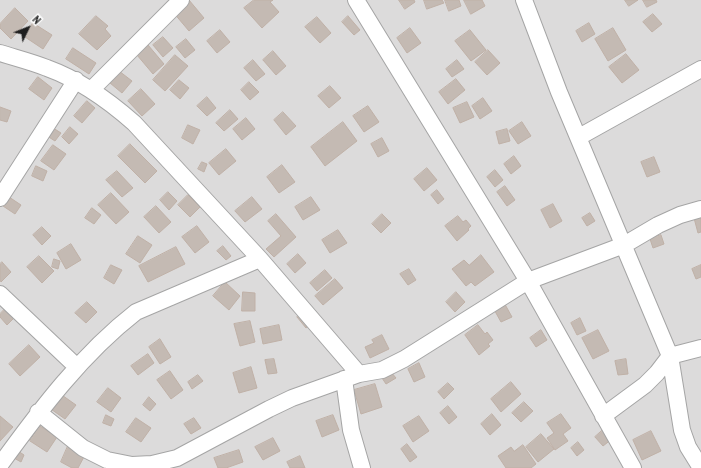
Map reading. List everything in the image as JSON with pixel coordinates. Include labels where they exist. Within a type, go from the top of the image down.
[{"type":"street","points":[[91,90],[181,0]]},
{"type":"street","points":[[356,0],[528,281],[633,468]]},
{"type":"street","points":[[524,0],[559,92],[670,356],[682,430],[688,446],[701,468]]},
{"type":"street","points":[[0,53],[47,67],[76,80],[111,104],[134,123],[260,259],[352,377],[351,430],[362,468]]},
{"type":"street","points":[[579,137],[701,69]]},
{"type":"street","points":[[0,198],[76,80]]},
{"type":"street","points":[[38,412],[83,448],[107,460],[132,465],[152,464],[177,458],[292,398],[352,377],[382,370],[404,359],[528,281],[624,245],[658,225],[680,215],[701,209]]},
{"type":"street","points":[[0,465],[38,412],[77,367],[122,323],[136,312],[260,259]]},
{"type":"street","points":[[0,294],[77,367]]},
{"type":"street","points":[[603,416],[644,385],[657,373],[670,356],[701,348]]},
{"type":"shaded area","points":[[0,0],[701,0],[701,468],[0,468]]},
{"type":"building","points":[[189,0],[204,18],[189,31],[173,12]]},
{"type":"building","points":[[254,0],[273,0],[270,2],[279,12],[262,28],[244,8]]},
{"type":"building","points":[[399,0],[414,0],[415,2],[405,9]]},
{"type":"building","points":[[424,0],[442,0],[444,3],[427,9]]},
{"type":"building","points":[[445,0],[459,0],[461,6],[449,11]]},
{"type":"building","points":[[464,0],[482,0],[485,6],[471,14]]},
{"type":"building","points":[[625,0],[638,0],[629,6]]},
{"type":"building","points":[[643,0],[656,0],[657,2],[647,7]]},
{"type":"building","points":[[15,8],[28,21],[11,39],[0,28],[0,24]]},
{"type":"building","points":[[653,14],[662,24],[652,32],[643,22]]},
{"type":"building","points":[[96,16],[108,26],[105,29],[111,36],[97,50],[79,34]]},
{"type":"building","points":[[348,16],[360,30],[354,35],[342,22]]},
{"type":"building","points":[[317,17],[331,33],[320,43],[305,27]]},
{"type":"building","points":[[33,23],[52,35],[43,49],[25,37]]},
{"type":"building","points":[[589,23],[595,34],[582,42],[576,31]]},
{"type":"building","points":[[410,28],[421,43],[407,53],[397,38]]},
{"type":"building","points":[[613,28],[626,50],[608,61],[595,39]]},
{"type":"building","points":[[220,30],[230,42],[217,53],[207,41]]},
{"type":"building","points":[[470,30],[486,50],[471,61],[455,41]]},
{"type":"building","points":[[163,37],[173,48],[163,57],[153,45]]},
{"type":"building","points":[[186,39],[195,50],[185,58],[176,47]]},
{"type":"building","points":[[148,45],[164,64],[153,74],[137,55]]},
{"type":"building","points":[[73,48],[96,63],[89,74],[66,59]]},
{"type":"building","points":[[488,50],[500,63],[487,75],[475,62]]},
{"type":"building","points":[[273,51],[286,66],[276,75],[263,60]]},
{"type":"building","points":[[626,54],[639,70],[622,83],[609,67]]},
{"type":"building","points":[[175,55],[188,66],[165,91],[153,80]]},
{"type":"building","points":[[253,60],[265,74],[256,81],[244,68]]},
{"type":"building","points":[[457,60],[464,69],[452,77],[446,69]]},
{"type":"building","points":[[119,71],[132,81],[122,93],[110,83]]},
{"type":"building","points":[[38,77],[52,88],[44,100],[29,89]]},
{"type":"building","points":[[456,79],[465,90],[448,104],[439,92]]},
{"type":"building","points":[[179,80],[189,88],[180,99],[170,90]]},
{"type":"building","points":[[249,82],[259,92],[250,100],[241,90]]},
{"type":"building","points":[[330,86],[341,98],[329,108],[318,96]]},
{"type":"building","points":[[141,89],[155,104],[142,116],[128,101]]},
{"type":"building","points":[[207,97],[216,108],[207,116],[197,106]]},
{"type":"building","points":[[483,98],[492,111],[480,119],[472,106]]},
{"type":"building","points":[[87,101],[95,108],[82,123],[74,116]]},
{"type":"building","points":[[467,102],[474,117],[460,123],[453,108]]},
{"type":"building","points":[[368,106],[379,122],[364,132],[353,116]]},
{"type":"building","points":[[0,107],[11,111],[7,122],[0,120]]},
{"type":"building","points":[[230,110],[238,119],[224,131],[216,123]]},
{"type":"building","points":[[283,112],[296,126],[286,135],[274,120]]},
{"type":"building","points":[[246,118],[255,129],[242,140],[233,129]]},
{"type":"building","points":[[343,122],[357,141],[325,166],[311,147]]},
{"type":"building","points":[[522,122],[531,136],[518,144],[509,131]]},
{"type":"building","points":[[188,125],[200,130],[193,144],[182,138]]},
{"type":"building","points":[[50,126],[61,133],[55,141],[44,134]]},
{"type":"building","points":[[70,127],[78,134],[69,144],[62,137]]},
{"type":"building","points":[[507,129],[510,141],[499,144],[496,132]]},
{"type":"building","points":[[382,138],[389,151],[378,157],[371,144]]},
{"type":"building","points":[[130,144],[157,171],[145,183],[118,156]]},
{"type":"building","points":[[53,145],[66,154],[54,170],[41,161]]},
{"type":"building","points":[[226,149],[236,161],[219,175],[209,163]]},
{"type":"building","points":[[514,156],[521,166],[511,174],[504,164]]},
{"type":"building","points":[[654,157],[660,172],[647,177],[641,162]]},
{"type":"building","points":[[202,162],[207,164],[204,172],[198,169]]},
{"type":"building","points":[[282,165],[295,182],[279,193],[267,177]]},
{"type":"building","points":[[36,166],[47,171],[43,181],[32,176]]},
{"type":"building","points":[[427,168],[437,180],[424,191],[414,179]]},
{"type":"building","points":[[495,170],[503,180],[495,187],[487,177]]},
{"type":"building","points":[[117,171],[133,188],[122,197],[106,180]]},
{"type":"building","points":[[505,186],[515,200],[507,206],[497,192]]},
{"type":"building","points":[[437,190],[444,199],[438,204],[431,195]]},
{"type":"building","points":[[168,192],[177,201],[169,210],[160,200]]},
{"type":"building","points":[[111,193],[129,212],[116,224],[98,205]]},
{"type":"building","points":[[188,195],[200,207],[190,217],[178,205]]},
{"type":"building","points":[[9,197],[21,205],[15,214],[3,206]]},
{"type":"building","points":[[252,197],[262,209],[245,222],[235,211]]},
{"type":"building","points":[[311,197],[320,210],[303,220],[295,207]]},
{"type":"building","points":[[553,204],[562,221],[550,228],[541,210]]},
{"type":"building","points":[[156,206],[171,222],[159,233],[144,217]]},
{"type":"building","points":[[92,208],[101,215],[94,224],[85,218]]},
{"type":"building","points":[[590,213],[595,221],[587,226],[582,218]]},
{"type":"building","points":[[276,214],[296,237],[274,257],[266,249],[281,236],[268,221]]},
{"type":"building","points":[[382,214],[391,223],[381,233],[372,224]]},
{"type":"building","points":[[458,216],[463,222],[466,220],[471,226],[468,229],[469,230],[457,241],[445,226]]},
{"type":"building","points":[[701,216],[701,232],[698,233],[694,218]]},
{"type":"building","points":[[197,226],[209,242],[195,253],[182,237]]},
{"type":"building","points":[[42,227],[51,236],[42,245],[33,235]]},
{"type":"building","points":[[338,230],[347,243],[330,253],[322,240]]},
{"type":"building","points":[[661,235],[664,244],[653,248],[650,239]]},
{"type":"building","points":[[138,236],[152,245],[140,263],[126,254]]},
{"type":"building","points":[[71,244],[81,260],[66,269],[57,253]]},
{"type":"building","points":[[223,246],[231,256],[226,260],[217,251]]},
{"type":"building","points":[[176,247],[185,264],[148,282],[139,266]]},
{"type":"building","points":[[298,254],[306,263],[295,273],[287,264]]},
{"type":"building","points":[[481,255],[494,272],[475,286],[471,282],[466,286],[452,269],[464,260],[469,265]]},
{"type":"building","points":[[39,256],[54,271],[42,283],[27,267]]},
{"type":"building","points":[[54,259],[60,261],[58,269],[52,267]]},
{"type":"building","points":[[2,262],[11,272],[1,282],[0,264]]},
{"type":"building","points":[[111,265],[122,270],[114,284],[104,278]]},
{"type":"building","points":[[701,265],[701,277],[696,279],[692,269]]},
{"type":"building","points":[[409,269],[416,280],[408,285],[400,274]]},
{"type":"building","points":[[325,270],[332,278],[317,291],[310,283]]},
{"type":"building","points":[[335,279],[343,288],[323,305],[315,296]]},
{"type":"building","points":[[225,282],[240,296],[229,310],[213,296]]},
{"type":"building","points":[[243,292],[255,293],[255,311],[242,311]]},
{"type":"building","points":[[456,292],[465,302],[455,312],[446,302]]},
{"type":"building","points":[[502,299],[512,317],[501,322],[491,304]]},
{"type":"building","points":[[87,302],[97,312],[86,323],[75,313]]},
{"type":"building","points":[[5,309],[14,318],[7,325],[0,317],[0,314]]},
{"type":"building","points":[[303,312],[312,323],[306,328],[297,317]]},
{"type":"building","points":[[580,318],[586,331],[577,335],[571,323]]},
{"type":"building","points":[[250,321],[255,342],[240,346],[234,324]]},
{"type":"building","points":[[279,325],[282,340],[263,344],[260,329]]},
{"type":"building","points":[[478,325],[485,334],[487,332],[493,340],[488,344],[490,346],[479,355],[465,335]]},
{"type":"building","points":[[541,330],[547,340],[536,347],[530,338]]},
{"type":"building","points":[[598,330],[609,351],[593,359],[582,338]]},
{"type":"building","points":[[382,335],[389,349],[370,358],[365,347],[374,343],[372,340]]},
{"type":"building","points":[[160,339],[171,357],[160,364],[149,347]]},
{"type":"building","points":[[29,345],[40,357],[20,376],[9,364]]},
{"type":"building","points":[[148,354],[154,363],[138,375],[131,366]]},
{"type":"building","points":[[274,359],[277,373],[268,374],[265,360]]},
{"type":"building","points":[[626,359],[628,374],[618,375],[615,361]]},
{"type":"building","points":[[419,363],[425,377],[414,382],[408,369]]},
{"type":"building","points":[[251,367],[257,388],[239,393],[233,373]]},
{"type":"building","points":[[170,371],[183,390],[171,399],[157,380]]},
{"type":"building","points":[[391,372],[396,378],[386,384],[382,378]]},
{"type":"building","points":[[198,375],[203,381],[192,389],[188,382]]},
{"type":"building","points":[[511,382],[521,394],[501,412],[491,399]]},
{"type":"building","points":[[448,383],[454,389],[444,399],[438,392]]},
{"type":"building","points":[[375,384],[382,407],[361,414],[354,390]]},
{"type":"building","points":[[108,388],[121,398],[111,412],[97,402]]},
{"type":"building","points":[[59,393],[76,405],[65,419],[48,407]]},
{"type":"building","points":[[149,397],[156,404],[150,411],[143,405]]},
{"type":"building","points":[[524,402],[533,411],[521,422],[512,413]]},
{"type":"building","points":[[448,406],[457,417],[449,424],[440,413]]},
{"type":"building","points":[[492,414],[501,425],[490,435],[481,424]]},
{"type":"building","points":[[561,414],[571,428],[563,434],[568,441],[555,450],[547,438],[554,433],[547,423]]},
{"type":"building","points":[[106,415],[114,419],[111,426],[103,423]]},
{"type":"building","points":[[333,415],[339,430],[322,437],[316,421]]},
{"type":"building","points":[[0,416],[13,427],[0,441]]},
{"type":"building","points":[[419,416],[429,431],[413,442],[403,426]]},
{"type":"building","points":[[136,418],[151,428],[141,442],[126,432]]},
{"type":"building","points":[[194,418],[201,428],[191,434],[184,424]]},
{"type":"building","points":[[40,426],[57,437],[47,452],[30,441]]},
{"type":"building","points":[[604,429],[612,439],[603,446],[595,437]]},
{"type":"building","points":[[651,431],[661,451],[642,460],[633,440]]},
{"type":"building","points":[[541,434],[554,449],[538,462],[526,447]]},
{"type":"building","points":[[273,438],[280,451],[263,460],[255,447]]},
{"type":"building","points":[[578,442],[584,450],[577,456],[571,448]]},
{"type":"building","points":[[407,444],[417,457],[410,462],[401,449]]},
{"type":"building","points":[[523,445],[536,464],[531,468],[506,468],[498,456],[511,447],[514,451]]},
{"type":"building","points":[[68,446],[85,455],[78,468],[72,468],[61,462]]},
{"type":"building","points":[[239,450],[243,462],[226,468],[218,468],[214,458]]},
{"type":"building","points":[[18,451],[24,455],[21,462],[14,458]]},
{"type":"building","points":[[300,456],[305,468],[290,468],[287,462]]}]
